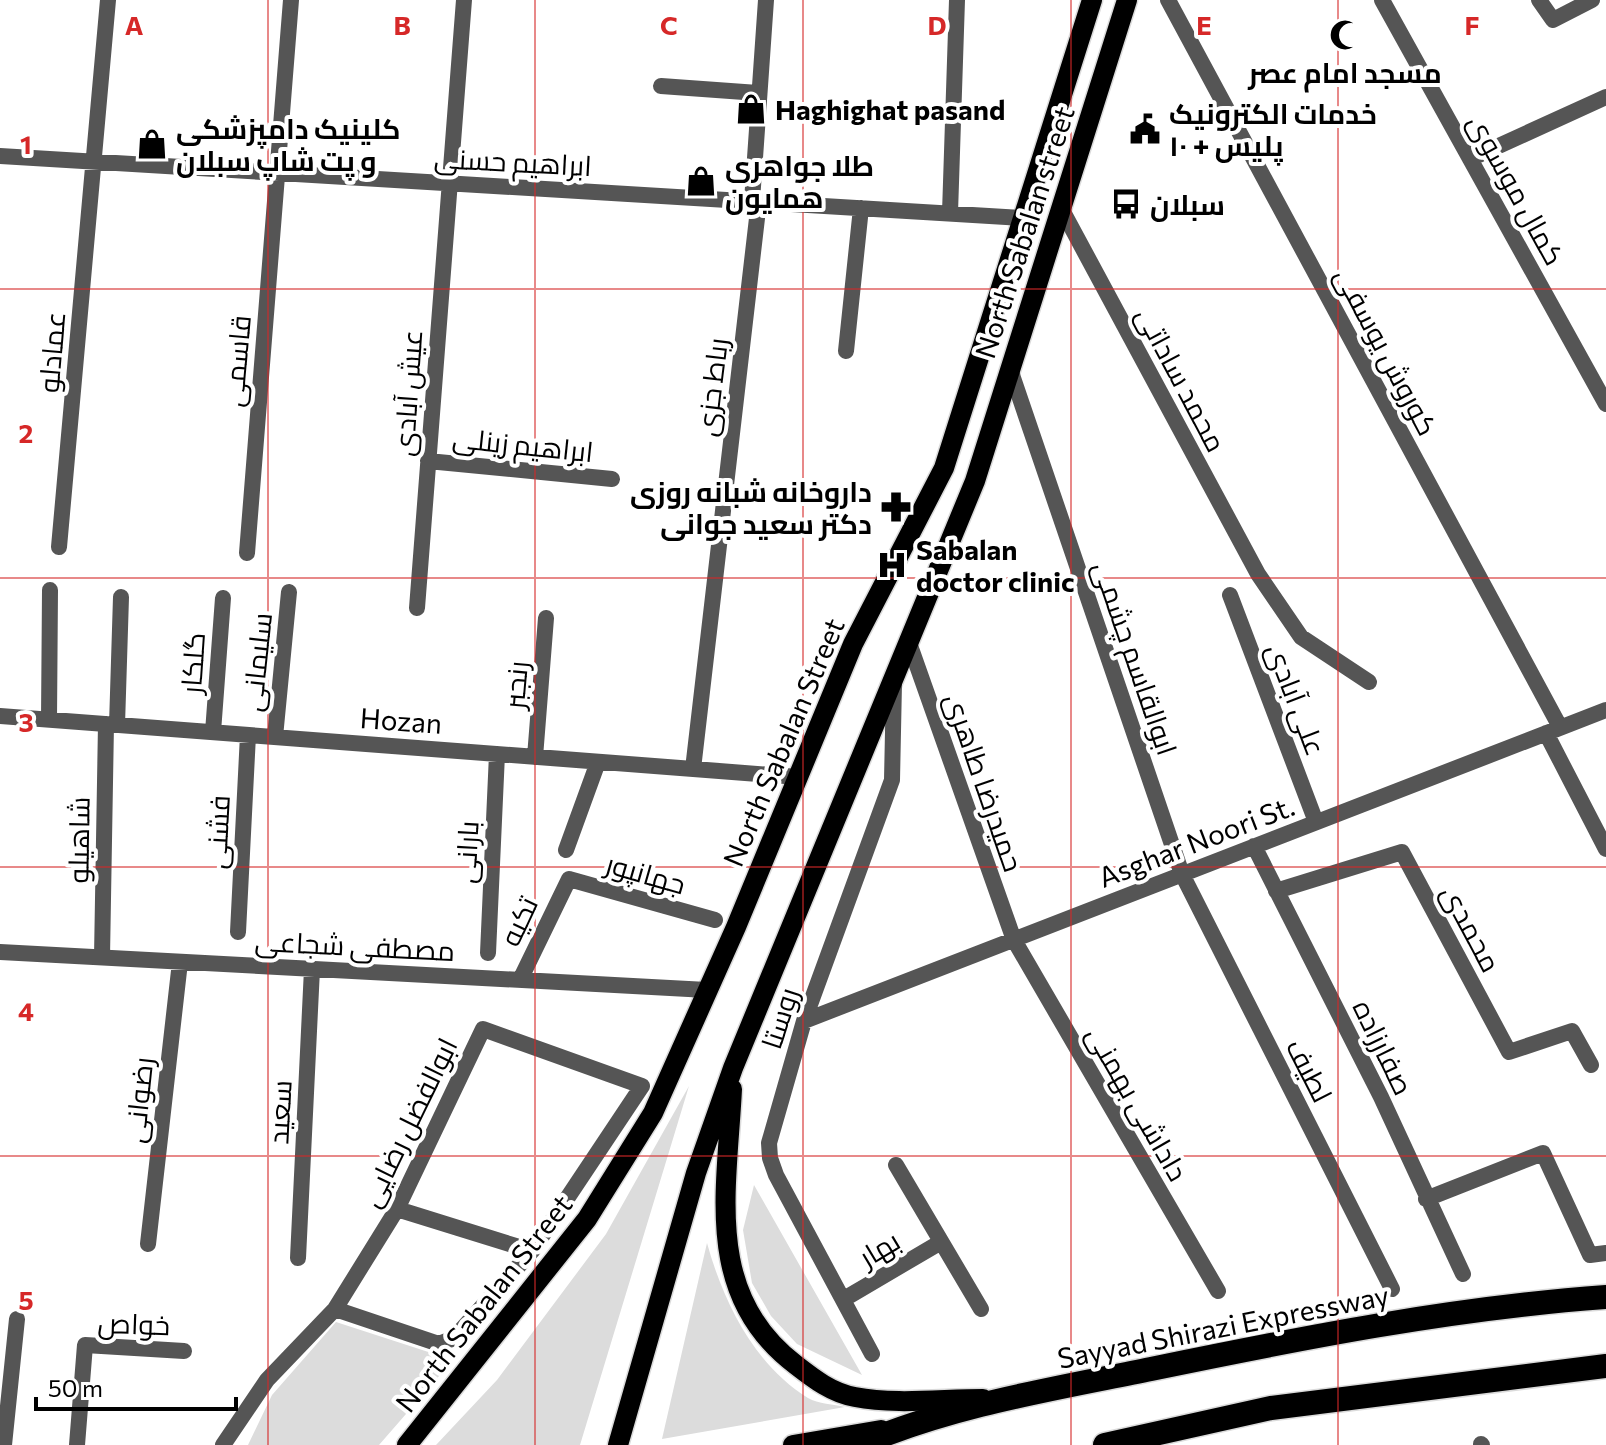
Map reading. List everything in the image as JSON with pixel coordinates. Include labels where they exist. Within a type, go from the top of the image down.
[{"type":"highway","name":"Sayyad Shirazi Expressway","points":[[859,1445],[905,1426],[1007,1399],[1266,1345],[1487,1309],[1606,1297]]},
{"type":"highway","points":[[1105,1445],[1271,1408],[1606,1366]]},
{"type":"main road","name":"North Sabalan Street","points":[[407,1445],[587,1219],[653,1113],[853,644],[944,468],[1092,0]]},
{"type":"main road","name":"North Sabalan street","points":[[618,1445],[662,1281],[733,1068],[975,481],[1127,0]]},
{"type":"main road","points":[[1023,218],[1053,232]]},
{"type":"main road","points":[[733,1068],[726,1224],[728,1254],[735,1286],[752,1319],[773,1348],[822,1384],[851,1396],[880,1401],[1007,1399]]},
{"type":"main road","points":[[793,1445],[905,1426]]},
{"type":"street","name":"عمادلو","points":[[59,547],[108,0]]},
{"type":"street","name":"قاسمی","points":[[247,553],[291,0]]},
{"type":"street","name":"عیش آبادی","points":[[417,608],[464,0]]},
{"type":"street","name":"رباط جزی","points":[[693,769],[755,201],[758,93],[766,0]]},
{"type":"street","points":[[950,213],[957,0]]},
{"type":"street","name":"کوروش یوسفی","points":[[1168,0],[1553,730],[1606,849]]},
{"type":"street","name":"کمال موسوی","points":[[1382,0],[1606,404]]},
{"type":"street","points":[[1539,0],[1553,20],[1592,0]]},
{"type":"street","points":[[661,86],[758,93]]},
{"type":"street","points":[[1470,159],[1606,97]]},
{"type":"street","name":"ابراهیم حسنی","points":[[0,156],[1023,218]]},
{"type":"street","points":[[846,351],[861,208]]},
{"type":"street","name":"محمد ساداتی","points":[[1061,208],[1258,574],[1301,637],[1369,682]]},
{"type":"street","name":"ابوالقاسم چشمی","points":[[1010,369],[1182,874]]},
{"type":"street","name":"ابراهیم زینلی","points":[[428,461],[612,479]]},
{"type":"street","points":[[49,719],[50,590]]},
{"type":"street","name":"سلیمانی","points":[[275,737],[289,592]]},
{"type":"street","name":"علی آبادی","points":[[1230,595],[1316,822]]},
{"type":"street","name":"شاهیلو","points":[[102,957],[121,597]]},
{"type":"street","name":"گلکار","points":[[213,732],[223,598]]},
{"type":"street","name":"رنجبر","points":[[535,757],[546,618]]},
{"type":"street","name":"حمیدرضا طاهری","points":[[908,640],[1014,940]]},
{"type":"street","name":"روستا","points":[[872,1354],[770,1158],[769,1143],[804,1021],[892,780],[895,757],[894,683]]},
{"type":"street","name":"Asghar Noori St.","points":[[804,1021],[1606,710]]},
{"type":"street","name":"Hozan","points":[[0,716],[798,777]]},
{"type":"street","name":"فشنی","points":[[238,932],[248,735]]},
{"type":"street","name":"بارانی","points":[[488,953],[497,754]]},
{"type":"street","points":[[566,850],[598,762]]},
{"type":"street","name":"صفارزاده","points":[[1254,846],[1381,1097],[1463,1274]]},
{"type":"street","name":"محمدی","points":[[1276,891],[1402,852],[1509,1052],[1572,1031],[1591,1065]]},
{"type":"street","name":"لطیف","points":[[1182,874],[1392,1289]]},
{"type":"street","name":"جهانپور","points":[[564,884],[575,879],[715,920]]},
{"type":"street","name":"تکیه","points":[[520,980],[564,884]]},
{"type":"street","name":"داداشی بهمنی","points":[[1014,940],[1218,1291]]},
{"type":"street","name":"مصطفی شجاعی","points":[[0,952],[707,990]]},
{"type":"street","name":"رضوانی","points":[[148,1244],[180,962]]},
{"type":"street","name":"سعید","points":[[298,1258],[312,969]]},
{"type":"street","name":"ابوالفضل رضایی","points":[[223,1445],[267,1380],[335,1309],[397,1209],[483,1029],[642,1086],[532,1251],[454,1338],[439,1344],[335,1309]]},
{"type":"street","points":[[1426,1199],[1543,1153],[1590,1255],[1606,1253]]},
{"type":"street","points":[[896,1165],[981,1309]]},
{"type":"street","points":[[397,1209],[532,1251]]},
{"type":"street","name":"بهار","points":[[844,1299],[941,1242]]},
{"type":"street","points":[[4,1445],[17,1319]]},
{"type":"street","name":"خواص","points":[[77,1445],[85,1345],[184,1351]]},
{"type":"shaded area","points":[[689,1086],[580,1445],[436,1445],[497,1380],[606,1234]]},
{"type":"shaded area","points":[[754,1185],[862,1375],[797,1344],[771,1316],[752,1283],[743,1230]]},
{"type":"shaded area","points":[[707,1243],[732,1309],[743,1330],[772,1368],[808,1398],[845,1407],[662,1439]]},
{"type":"shaded area","points":[[336,1322],[453,1360],[379,1445],[248,1445],[272,1395]]},
{"type":"place","name":"مسجد امام عصر","points":[[1345,35]]},
{"type":"place","name":"Haghighat pasand","points":[[751,109]]},
{"type":"place","name":"خدمات الکترونیک پلیس + ۱۰","points":[[1145,129]]},
{"type":"place","name":"کلینیک دامپزشکی و پت شاپ سبلان","points":[[152,144]]},
{"type":"place","name":"طلا جواهری همایون","points":[[701,181]]},
{"type":"place","name":"سبلان","points":[[1126,204]]},
{"type":"place","name":"داروخانه شبانه روزی دکتر سعید جوانی","points":[[896,507]]},
{"type":"place","name":"Sabalan doctor clinic","points":[[892,565]]}]
